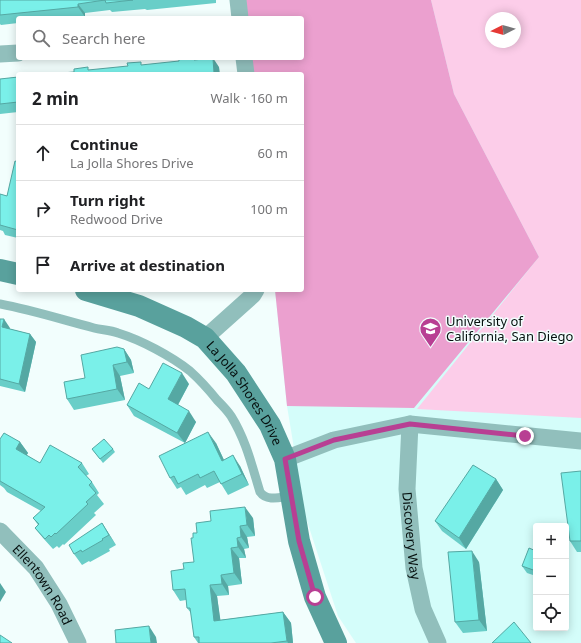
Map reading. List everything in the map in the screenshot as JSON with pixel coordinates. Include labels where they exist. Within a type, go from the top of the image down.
[{"type":"main road","points":[[0,270],[16,274]]},
{"type":"main road","name":"La Jolla Shores Drive","points":[[92,292],[138,306],[186,327],[204,338],[236,373],[270,425],[285,459],[299,541],[315,597],[336,643]]},
{"type":"street","points":[[238,0],[240,16]]},
{"type":"street","points":[[0,54],[16,53]]},
{"type":"street","points":[[244,60],[246,72]]},
{"type":"street","points":[[204,338],[255,292]]},
{"type":"street","points":[[285,459],[334,440],[410,424],[581,441]]},
{"type":"street","name":"Discovery Way","points":[[410,424],[407,489],[414,568],[423,609],[438,643]]},
{"type":"street","name":"Ellentown Road","points":[[0,531],[36,568],[59,604],[78,643]]},
{"type":"lane","points":[[0,304],[27,309],[118,333],[150,347],[176,362],[190,372],[206,387],[230,415],[249,452],[260,492],[263,496],[270,498],[291,496]]},
{"type":"shaded area","name":"University of California, San Diego","points":[[245,0],[581,0],[581,643],[356,643],[338,616],[305,515],[287,406],[275,292],[304,292],[304,72],[302,72],[302,60],[304,60],[304,16],[296,16]]},
{"type":"shaded area","points":[[245,0],[431,0],[454,94],[539,257],[414,408],[287,406],[275,292],[304,292],[304,72],[253,72],[251,60],[304,60],[304,16],[247,16]]},
{"type":"shaded area","points":[[431,0],[581,0],[581,418],[417,409],[539,257],[454,94]]},
{"type":"building","points":[[0,0],[105,0],[78,4],[78,7],[0,15]]},
{"type":"building","points":[[105,0],[133,0],[106,3]]},
{"type":"building","points":[[213,60],[214,72],[74,72],[74,69],[88,67],[88,70],[128,66],[127,63],[141,62],[141,65],[179,61]]},
{"type":"building","points":[[16,77],[16,102],[0,104],[0,79]]},
{"type":"building","points":[[15,161],[16,229],[0,225],[0,194],[7,196]]},
{"type":"building","points":[[0,319],[4,319],[2,327],[30,334],[19,384],[0,379]]},
{"type":"building","points":[[117,347],[124,349],[127,362],[113,365],[117,389],[67,399],[64,382],[85,378],[81,355]]},
{"type":"building","points":[[163,363],[182,373],[168,399],[189,411],[177,433],[127,405],[139,383],[149,389]]},
{"type":"building","points":[[208,432],[222,461],[233,455],[242,474],[221,484],[214,471],[200,478],[198,474],[178,484],[174,476],[170,478],[159,456]]},
{"type":"building","points":[[4,433],[20,442],[16,449],[40,463],[50,445],[82,463],[78,467],[92,482],[89,485],[96,493],[86,502],[88,504],[51,537],[49,535],[45,539],[35,528],[39,524],[33,518],[45,507],[0,481],[0,439]]},
{"type":"building","points":[[104,439],[113,449],[100,459],[92,449]]},
{"type":"building","points":[[473,465],[496,479],[459,538],[435,521]]},
{"type":"building","points":[[581,471],[581,541],[570,541],[569,523],[568,523],[561,473]]},
{"type":"building","points":[[245,507],[247,525],[240,526],[241,537],[237,538],[238,547],[231,548],[234,573],[221,575],[222,584],[210,585],[214,621],[283,612],[287,641],[271,643],[199,643],[199,637],[194,637],[190,608],[187,608],[185,589],[173,590],[171,571],[184,569],[183,563],[194,562],[191,538],[193,538],[193,533],[197,533],[196,523],[211,521],[210,511]]},
{"type":"building","points":[[102,523],[109,535],[82,552],[81,550],[74,554],[69,545]]},
{"type":"building","points":[[529,548],[533,550],[533,570],[522,566]]},
{"type":"building","points":[[472,551],[479,620],[455,622],[448,552]]},
{"type":"building","points":[[514,622],[531,643],[492,643]]},
{"type":"building","points":[[149,626],[151,643],[116,643],[115,630]]},
{"type":"building","points":[[0,635],[12,643],[0,643]]},
{"type":"place","name":"University of California, San Diego","points":[[431,348]]},
{"type":"route","points":[[315,597],[299,541],[285,459],[334,440],[410,424],[525,436]]}]
